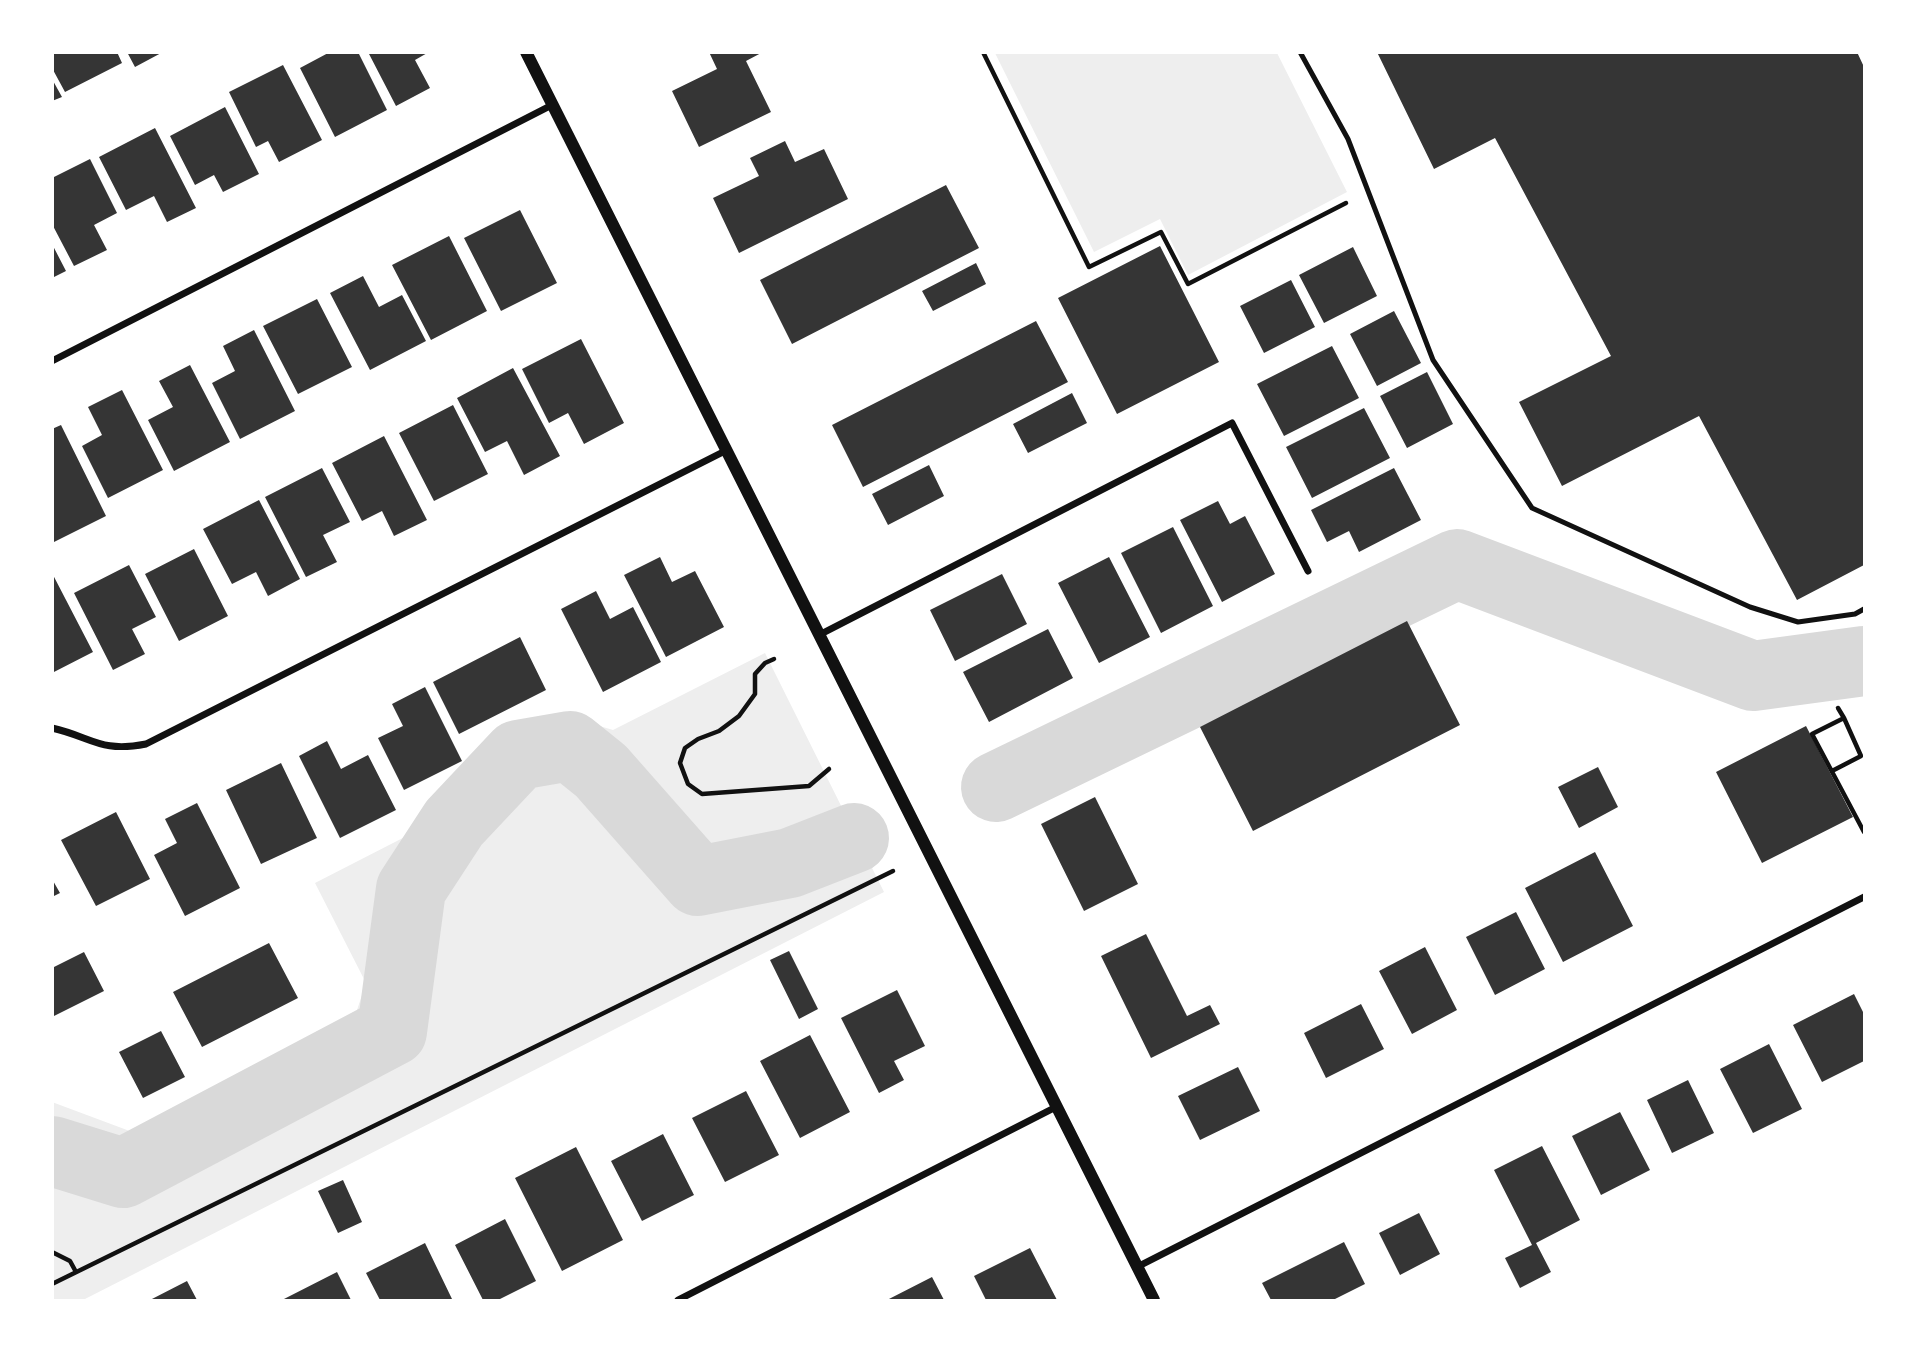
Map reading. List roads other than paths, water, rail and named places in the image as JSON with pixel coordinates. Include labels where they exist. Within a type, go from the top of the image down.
[{"type":"street","points":[[526,52],[1154,1300]]},
{"type":"street","points":[[52,361],[552,105]]},
{"type":"street","points":[[819,635],[1232,423],[1308,571]]},
{"type":"street","points":[[52,728],[113,748],[146,744],[727,450]]},
{"type":"street","points":[[1137,1267],[1864,897]]},
{"type":"street","points":[[678,1300],[1056,1107]]},
{"type":"lane","points":[[1300,52],[1348,139],[1433,360],[1532,508],[1750,607],[1798,622],[1855,614],[1864,609]]},
{"type":"waterway","points":[[996,787],[1457,564],[1753,676],[1864,661]]},
{"type":"waterway","points":[[52,1151],[123,1173],[392,1031],[411,889],[454,823],[518,755],[570,746],[601,771],[698,881],[790,863],[854,838]]}]
